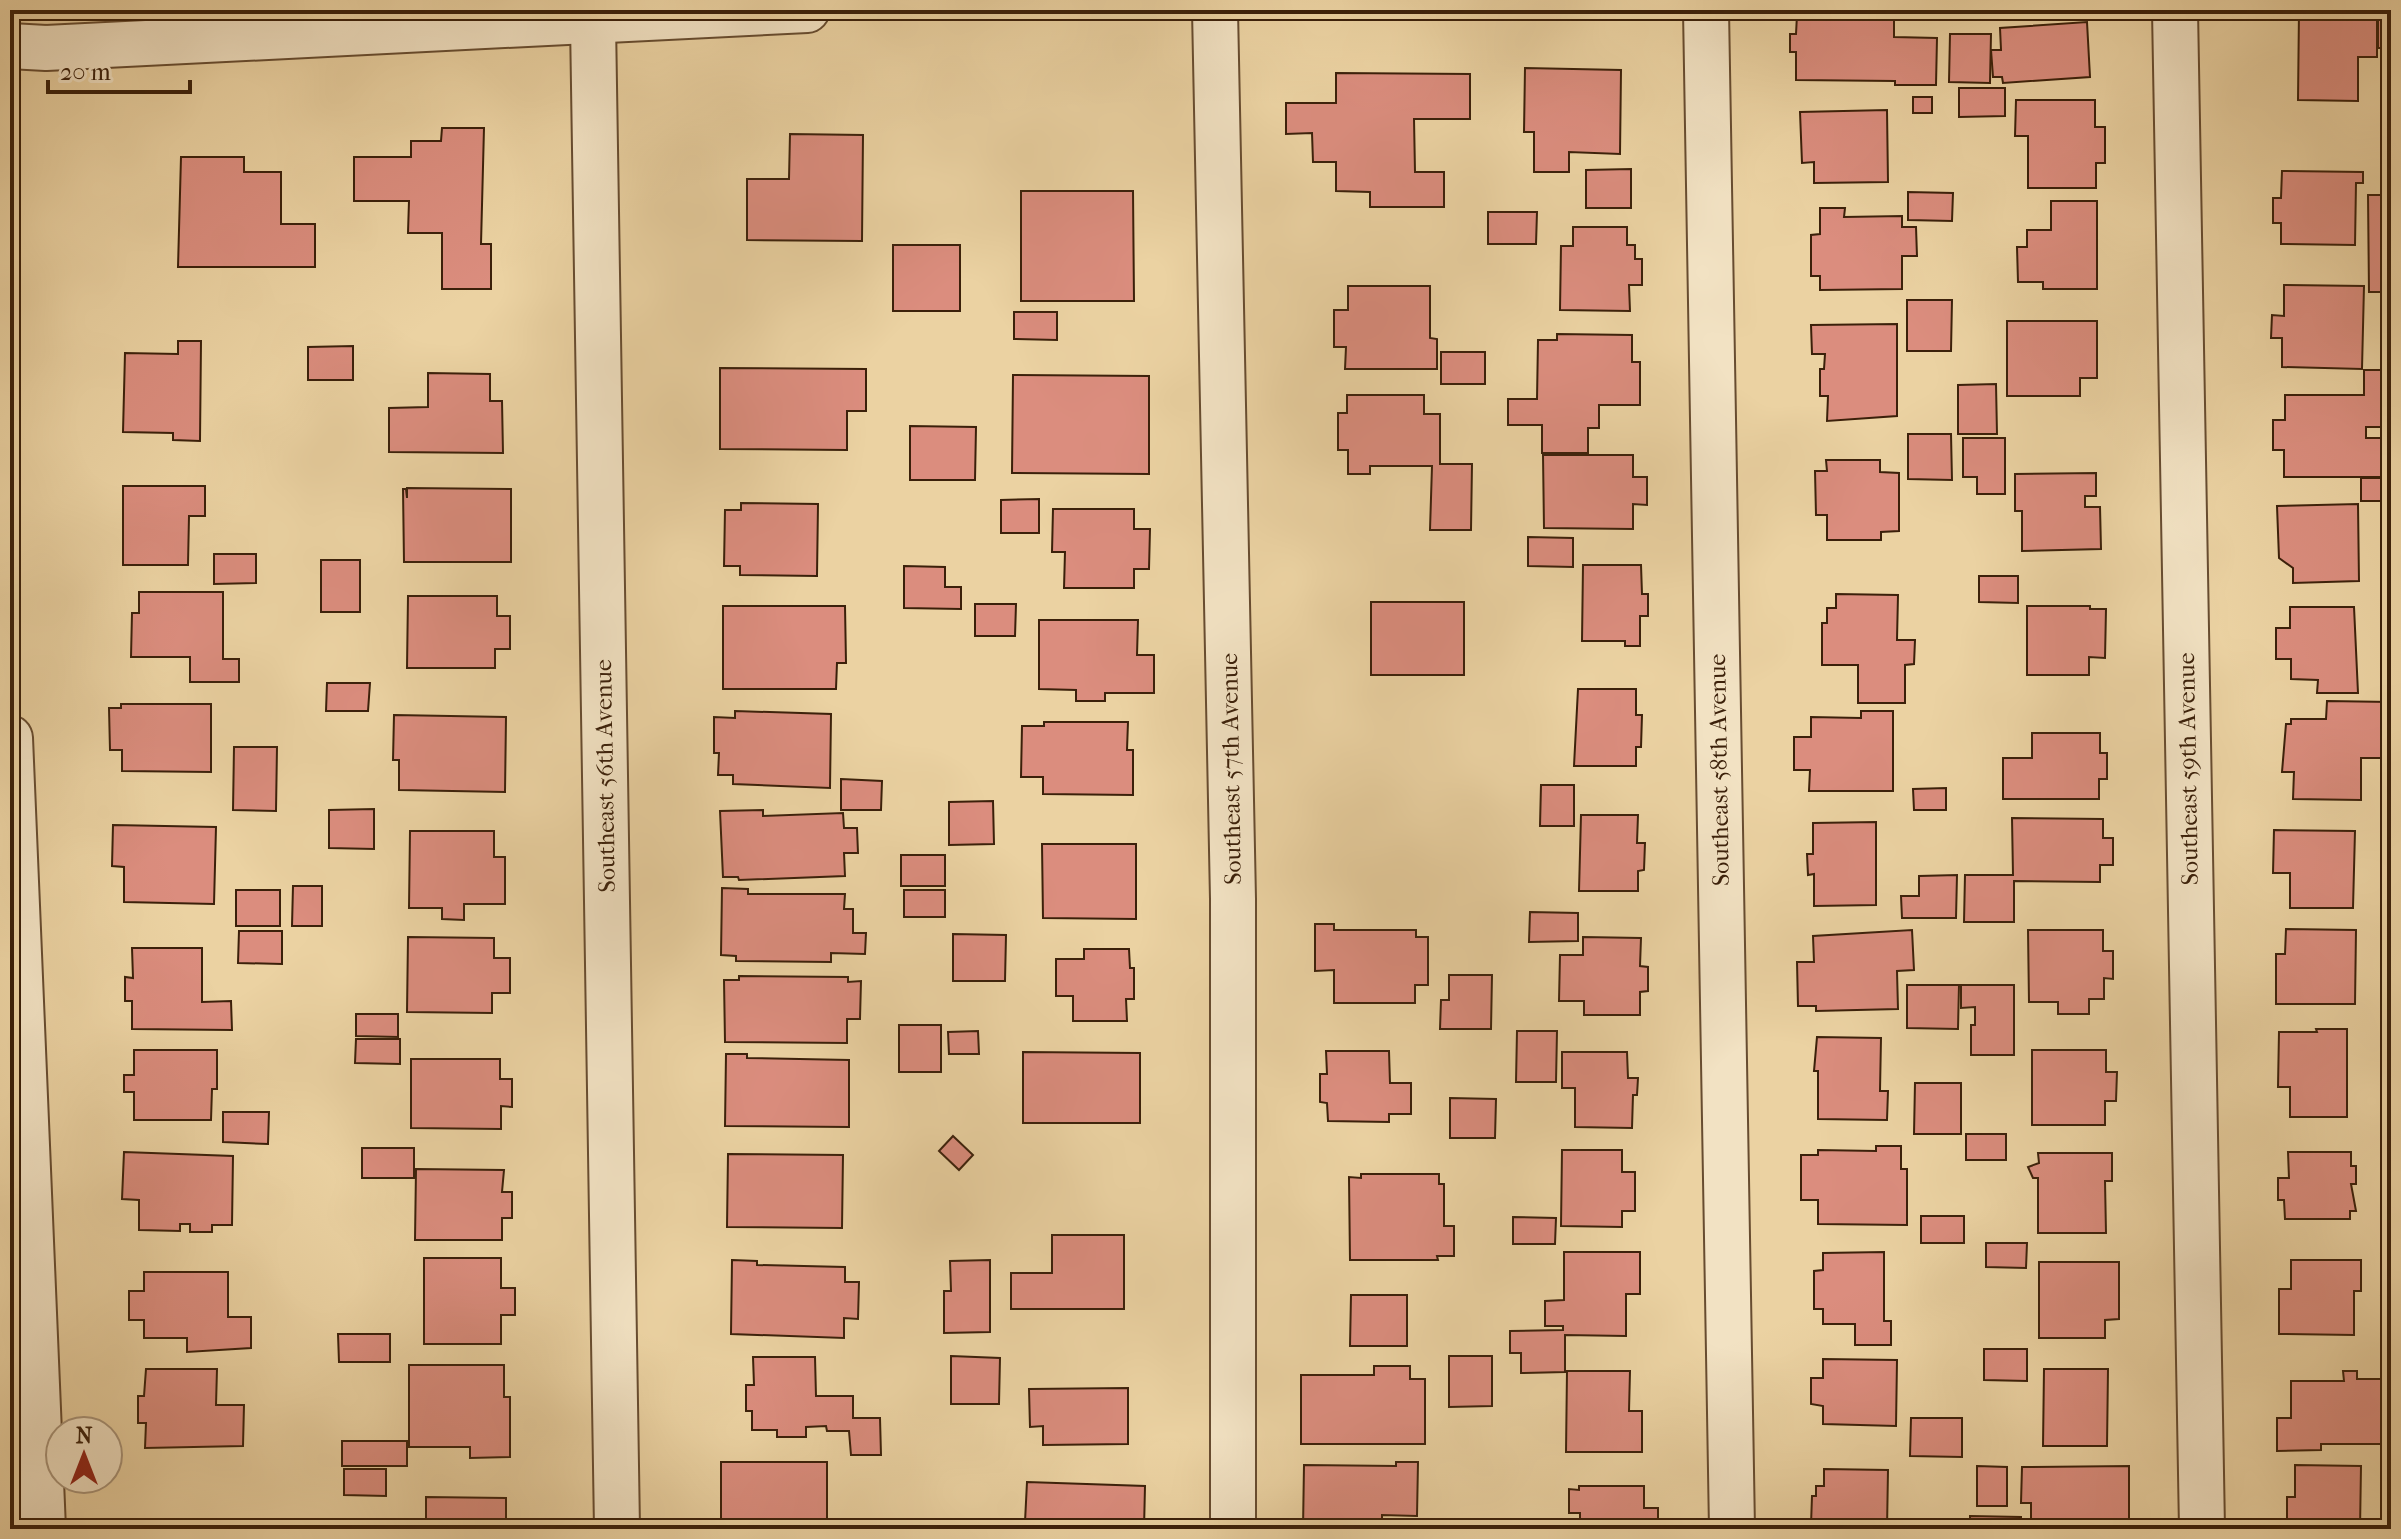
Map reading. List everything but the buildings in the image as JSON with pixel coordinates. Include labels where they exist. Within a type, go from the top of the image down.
[{"type":"street","points":[[10,46],[46,48],[807,10]]},
{"type":"street","name":"Southeast 57th Avenue","points":[[1215,10],[1233,899],[1233,1529]]},
{"type":"street","name":"Southeast 58th Avenue","points":[[1706,10],[1732,1529]]},
{"type":"street","name":"Southeast 59th Avenue","points":[[2175,10],[2202,1529]]},
{"type":"street","name":"Southeast 56th Avenue","points":[[593,23],[617,1529]]},
{"type":"street","points":[[10,738],[43,1529]]}]
